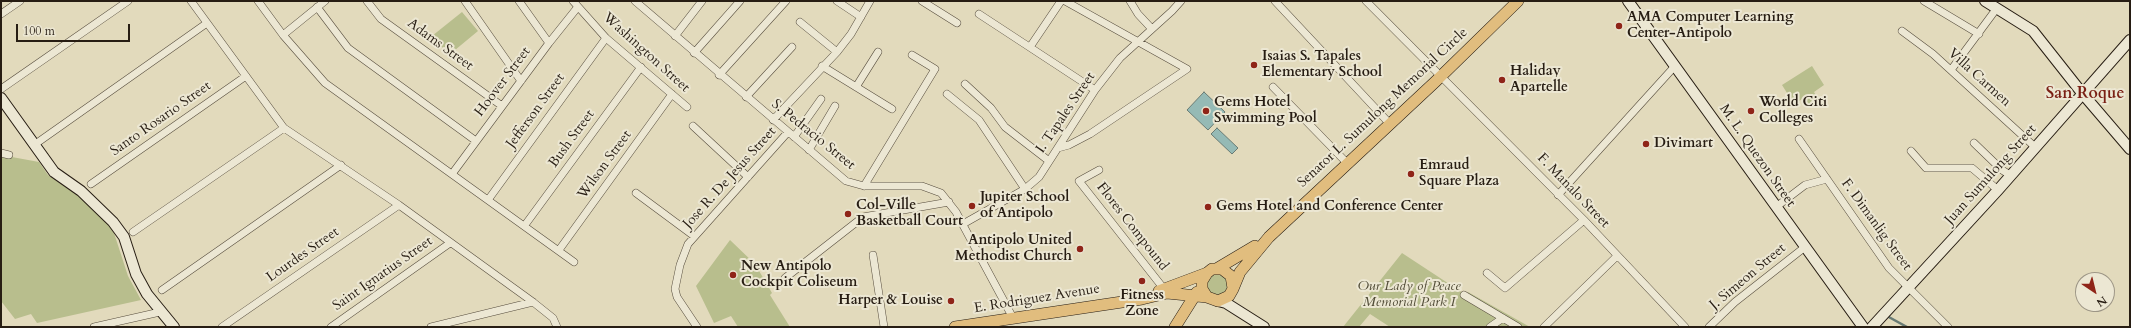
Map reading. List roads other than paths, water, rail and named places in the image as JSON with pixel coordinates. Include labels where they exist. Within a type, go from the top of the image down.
[{"type":"main road","name":"Senator L. Sumulong Memorial Circle","points":[[1233,288],[1244,265],[1269,237],[1442,75],[1518,1]]},
{"type":"main road","name":"M. L. Quezon Street","points":[[1628,1],[1863,327]]},
{"type":"main road","points":[[1985,1],[2033,31],[2082,93],[2130,149]]},
{"type":"main road","name":"Juan Sumulong Street","points":[[1872,327],[1998,190],[2130,40]]},
{"type":"main road","points":[[1,98],[54,172],[81,191],[113,222],[124,237],[136,274],[147,294],[160,312],[174,327]]},
{"type":"main road","name":"Senator L. Sumulong Memorial Circle","points":[[1218,268],[1269,237]]},
{"type":"main road","points":[[1176,327],[1201,286],[1207,273],[1218,268],[1226,271],[1231,276],[1236,300],[1244,314]]},
{"type":"main road","name":"E. Rodriguez Avenue","points":[[1124,302],[1207,273]]},
{"type":"main road","points":[[1201,286],[1213,299],[1244,314],[1264,327]]},
{"type":"main road","points":[[1176,327],[1199,305],[1213,299],[1226,299],[1233,288]]},
{"type":"main road","name":"E. Rodriguez Avenue","points":[[955,327],[1124,302],[1167,293],[1213,299]]},
{"type":"street","points":[[1,14],[20,1]]},
{"type":"street","points":[[1,89],[128,1]]},
{"type":"street","points":[[191,1],[284,128],[399,205],[533,302],[553,318],[557,327]]},
{"type":"street","points":[[258,1],[283,35],[325,83],[525,225],[574,262]]},
{"type":"street","points":[[283,35],[324,1]]},
{"type":"street","name":"Adams Street","points":[[367,1],[381,19],[502,106]]},
{"type":"street","points":[[465,1],[521,81]]},
{"type":"street","points":[[519,1],[549,43]]},
{"type":"street","name":"Washington Street","points":[[573,1],[577,8],[606,38],[687,107]]},
{"type":"street","points":[[674,36],[702,1]]},
{"type":"street","points":[[694,53],[740,1]]},
{"type":"street","points":[[719,75],[786,1]]},
{"type":"street","points":[[837,1],[861,16]]},
{"type":"street","points":[[773,120],[851,34],[870,1]]},
{"type":"street","points":[[922,1],[957,23]]},
{"type":"street","points":[[1030,47],[1061,1]]},
{"type":"street","points":[[1058,148],[1069,145],[1090,134],[1187,69],[1136,42],[1065,1]]},
{"type":"street","points":[[1130,1],[1138,14],[1152,29]]},
{"type":"street","name":"I. Tapales Street","points":[[963,224],[1025,189],[1039,178],[1095,90],[1120,58],[1181,1]]},
{"type":"street","points":[[1275,1],[1390,124]]},
{"type":"street","name":"F. Manalo Street","points":[[1366,1],[1442,75],[1584,220],[1685,327]]},
{"type":"street","points":[[1924,1],[1979,34]]},
{"type":"street","name":"S. Pedracio Street","points":[[638,2],[719,75],[846,181],[864,186],[922,186],[941,193],[949,202],[963,224],[1013,318]]},
{"type":"street","points":[[317,7],[348,48],[476,141]]},
{"type":"street","name":"Hoover Street","points":[[452,174],[549,43],[577,8]]},
{"type":"street","points":[[1951,70],[1997,8]]},
{"type":"street","points":[[979,14],[1095,90]]},
{"type":"street","points":[[800,22],[836,52]]},
{"type":"street","points":[[34,145],[207,23]]},
{"type":"street","name":"Villa Carmen","points":[[1902,31],[1951,70],[2035,147]]},
{"type":"street","name":"Jefferson Street","points":[[488,200],[606,38]]},
{"type":"street","points":[[746,97],[792,47]]},
{"type":"street","points":[[856,87],[878,52]]},
{"type":"street","points":[[864,186],[934,69],[912,55]]},
{"type":"street","points":[[822,66],[892,109]]},
{"type":"street","points":[[1558,195],[1675,66]]},
{"type":"street","name":"Bush Street","points":[[525,225],[641,67]]},
{"type":"street","name":"Santo Rosario Street","points":[[91,184],[246,76]]},
{"type":"street","points":[[965,84],[991,108],[1005,127],[1050,161]]},
{"type":"street","points":[[1273,87],[1347,163]]},
{"type":"street","name":"Wilson Street","points":[[559,250],[672,94]]},
{"type":"street","points":[[947,94],[979,120],[1025,189]]},
{"type":"street","name":"Jose R. De Jesus Street","points":[[697,327],[677,297],[675,289],[680,265],[688,244],[748,177],[791,135],[821,99]]},
{"type":"street","points":[[809,150],[836,106]]},
{"type":"street","points":[[693,126],[748,177]]},
{"type":"street","points":[[133,232],[284,128]]},
{"type":"street","points":[[1800,139],[1827,179]]},
{"type":"street","points":[[1974,143],[2002,170],[2010,175]]},
{"type":"street","points":[[1911,150],[1926,168],[1972,168],[1998,190]]},
{"type":"street","points":[[1,153],[9,155]]},
{"type":"street","points":[[162,290],[341,165]]},
{"type":"street","name":"Flores Compound","points":[[1099,170],[1079,181],[1164,289]]},
{"type":"street","name":"F. Dimanlig Street","points":[[1776,207],[1805,185],[1827,179],[1889,268],[1948,327]]},
{"type":"street","points":[[636,193],[694,236]]},
{"type":"street","points":[[785,278],[863,217],[949,202]]},
{"type":"street","name":"Lourdes Street","points":[[222,327],[399,205]]},
{"type":"street","points":[[1486,273],[1505,288],[1584,220]]},
{"type":"street","name":"Saint Ignatius Street","points":[[331,327],[450,243]]},
{"type":"street","name":"J. Simeon Street","points":[[1708,327],[1735,302],[1805,247]]},
{"type":"street","points":[[873,255],[884,327]]},
{"type":"street","points":[[1544,327],[1617,256]]},
{"type":"street","points":[[1464,295],[1518,327]]},
{"type":"street","points":[[431,327],[533,302]]},
{"type":"street","points":[[94,327],[160,312]]},
{"type":"street","points":[[1490,327],[1503,318]]},
{"type":"water","name":"Gems Hotel Swimming Pool","points":[[1204,92],[1225,112],[1208,130],[1187,110]]},
{"type":"water","points":[[1217,128],[1238,148],[1232,154],[1211,134]]},
{"type":"waterway","points":[[1887,316],[1907,327]]},
{"type":"place","name":"AMA Computer Learning Center-Antipolo","points":[[1619,26]]},
{"type":"place","name":"Isaias S. Tapales Elementary School","points":[[1254,65]]},
{"type":"place","name":"Haliday Apartelle","points":[[1502,80]]},
{"type":"place","name":"Gems Hotel Swimming Pool","points":[[1206,111]]},
{"type":"place","name":"World Citi Colleges","points":[[1751,111]]},
{"type":"place","name":"Divimart","points":[[1646,144]]},
{"type":"place","name":"Emraud Square Plaza","points":[[1411,174]]},
{"type":"place","name":"Jupiter School of Antipolo","points":[[972,206]]},
{"type":"place","name":"Gems Hotel and Conference Center","points":[[1208,207]]},
{"type":"place","name":"Col-Ville Basketball Court","points":[[848,214]]},
{"type":"place","name":"Antipolo United Methodist Church","points":[[1080,249]]},
{"type":"place","name":"New Antipolo Cockpit Coliseum","points":[[733,275]]},
{"type":"place","name":"Fitness Zone","points":[[1142,281]]},
{"type":"place","name":"Harper & Louise","points":[[951,301]]},
{"type":"district","name":"San Roque","points":[[2085,94]]},
{"type":"park label","name":"Our Lady of Peace Memorial Park I","points":[[1409,296]]}]
